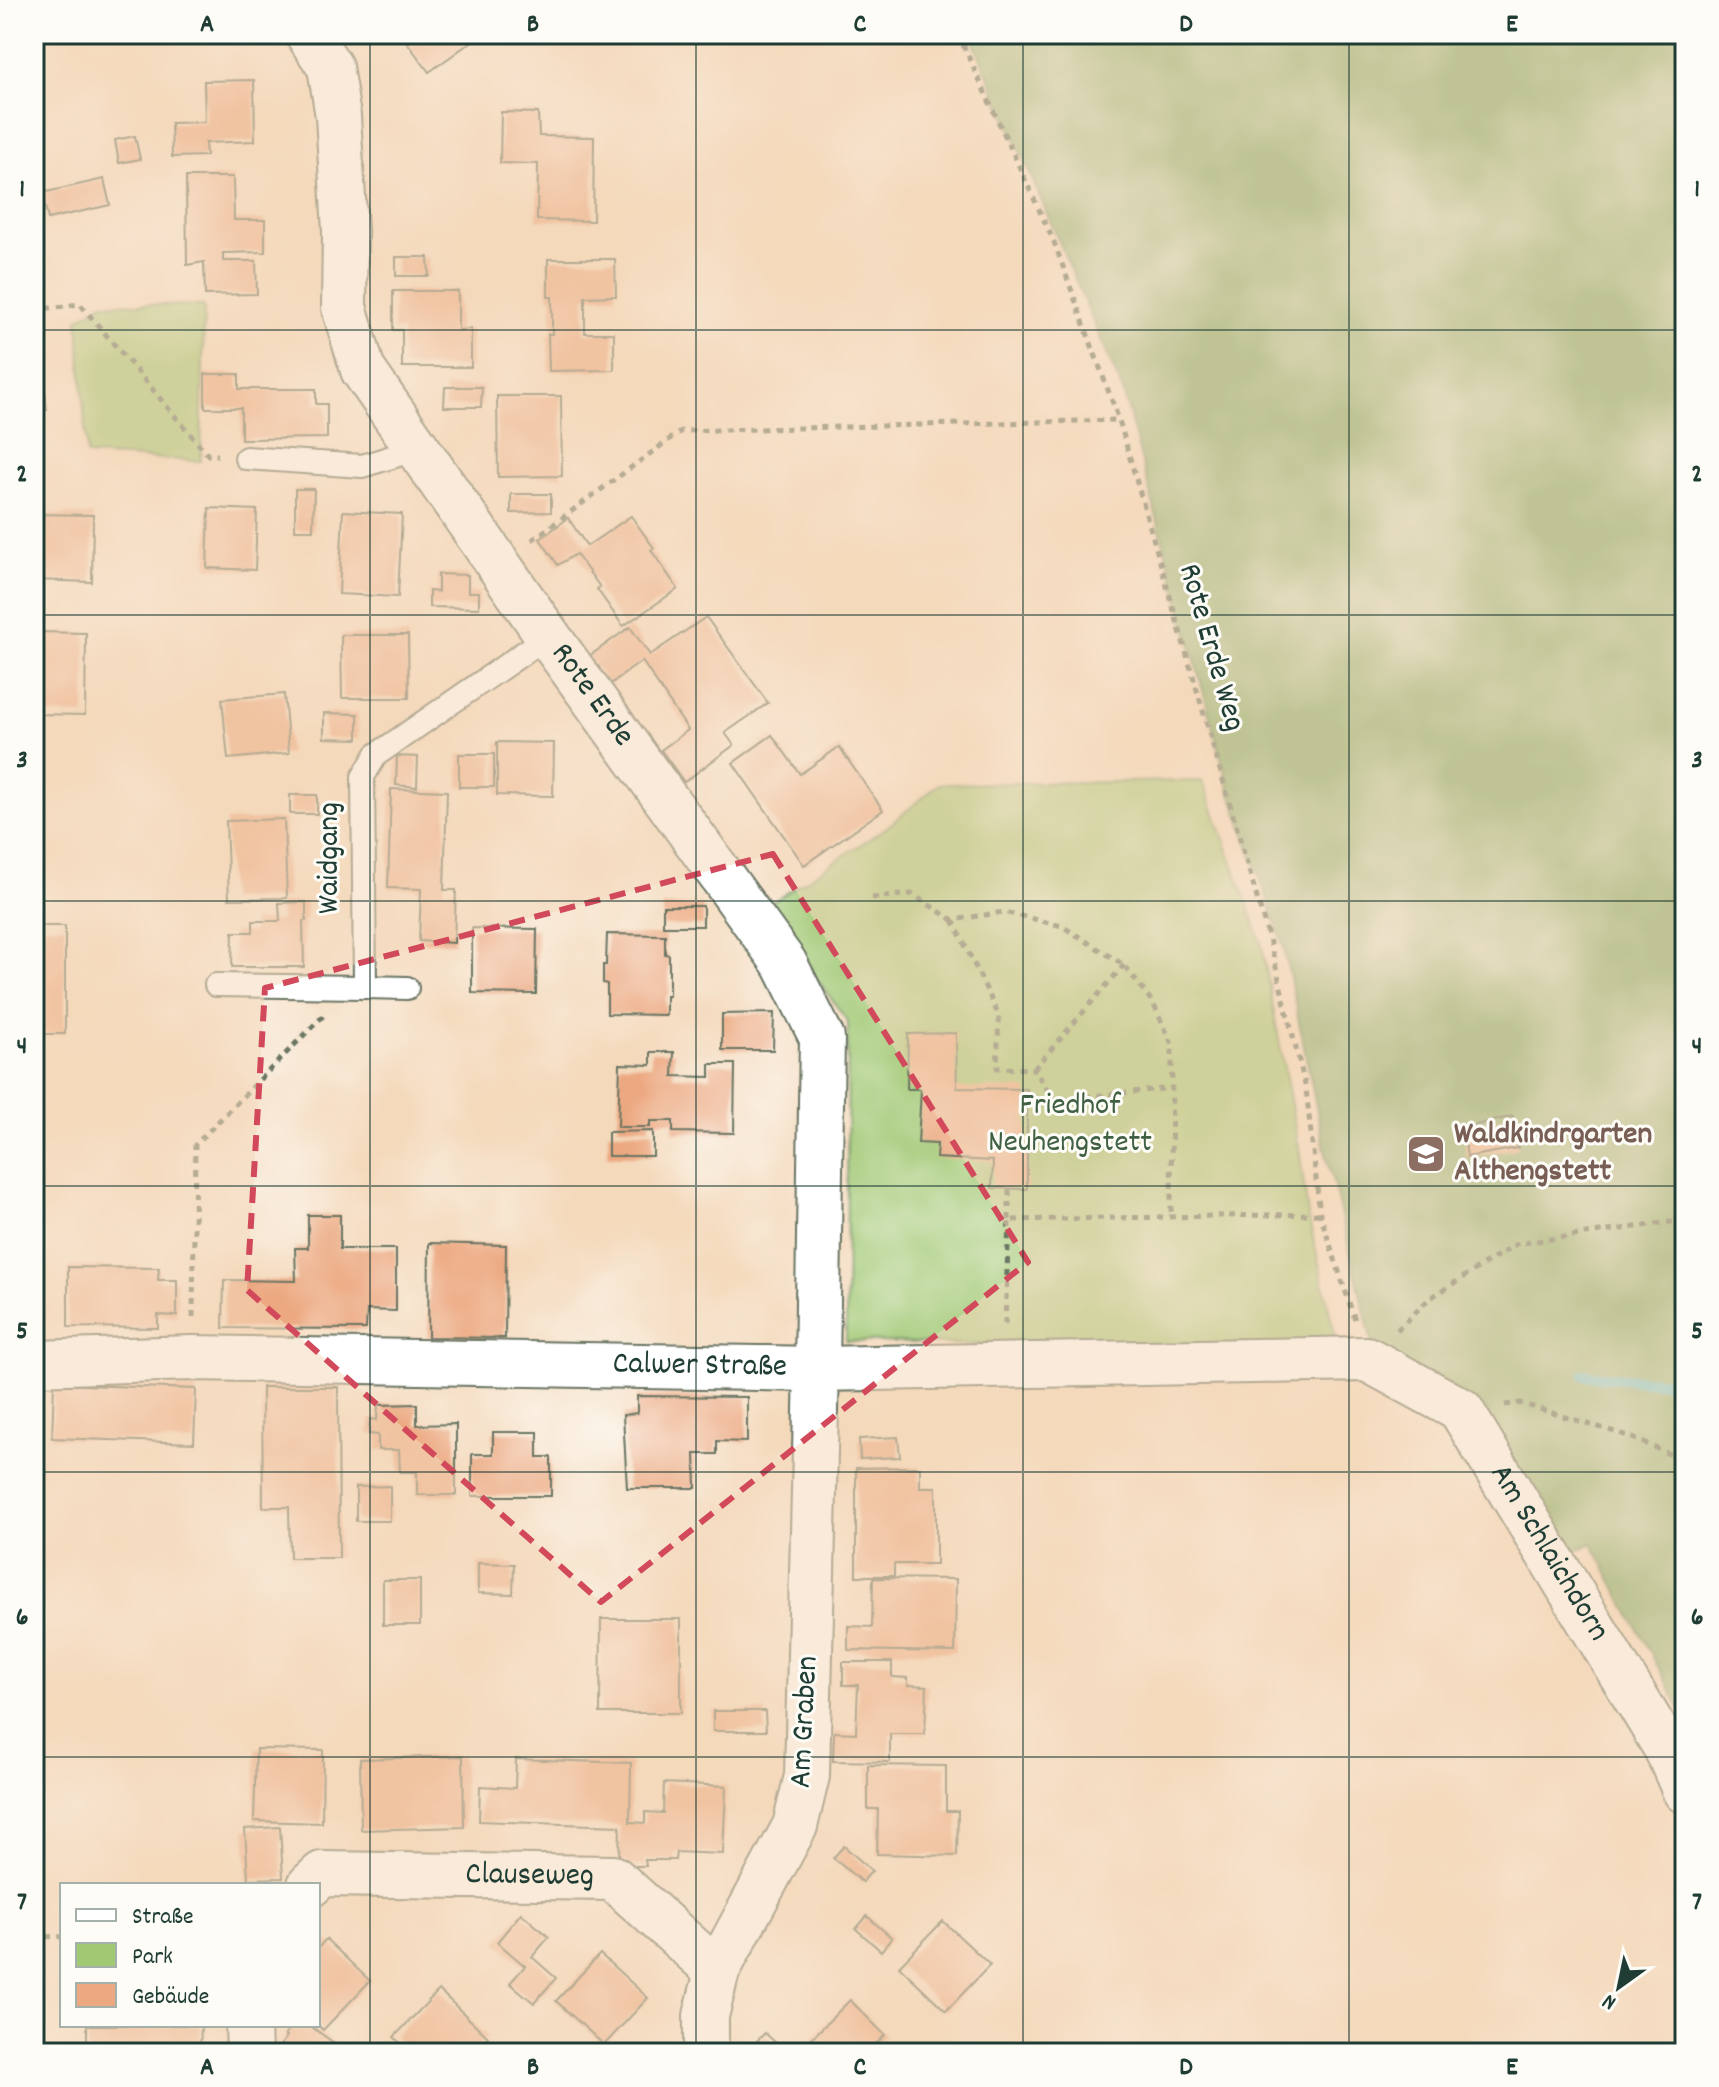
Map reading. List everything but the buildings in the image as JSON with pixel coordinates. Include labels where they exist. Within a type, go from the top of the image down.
[{"type":"street","name":"Rote Erde","points":[[308,34],[330,67],[338,116],[345,231],[344,307],[363,370],[548,636],[785,964],[822,1038],[817,1369]]},
{"type":"street","name":"Calwer Straße","points":[[34,1363],[192,1358],[817,1369],[1367,1359]]},
{"type":"street","points":[[1367,1359],[1461,1410]]},
{"type":"street","name":"Am Graben","points":[[706,2053],[706,2016],[717,1971],[795,1826],[807,1776],[817,1369]]},
{"type":"street","name":"Am Schlaichdorn","points":[[1461,1410],[1666,1748],[1685,1791]]},
{"type":"street","name":"Clauseweg","points":[[312,1883],[322,1874],[613,1878],[717,1971]]},
{"type":"street","points":[[248,2027],[249,2053]]},
{"type":"lane","points":[[246,458],[362,466],[418,449]]},
{"type":"lane","name":"Waidgang","points":[[365,987],[363,777],[376,755],[548,636]]},
{"type":"lane","points":[[216,985],[407,988]]},
{"type":"path","name":"Rote Erde Weg","points":[[958,34],[1054,242],[1119,420],[1270,943],[1306,1089],[1320,1214],[1348,1296]]},
{"type":"path","points":[[34,310],[80,304],[208,455],[246,458]]},
{"type":"path","points":[[499,565],[681,431],[1119,420]]},
{"type":"path","points":[[872,898],[912,894],[953,920],[999,1016],[997,1068],[1034,1069]]},
{"type":"path","points":[[953,920],[1004,912],[1062,926],[1124,965],[1153,1003],[1172,1044],[1171,1217]]},
{"type":"path","points":[[1034,1069],[1124,965]]},
{"type":"path","points":[[192,1358],[195,1145],[326,1014],[365,987]]},
{"type":"path","points":[[1034,1069],[1054,1100],[1172,1088]]},
{"type":"path","points":[[1005,1320],[1009,1189]]},
{"type":"path","points":[[1009,1220],[1320,1214]]},
{"type":"path","points":[[1367,1359],[1429,1299],[1516,1244],[1685,1220]]},
{"type":"path","points":[[1461,1410],[1520,1403],[1628,1436],[1685,1461]]},
{"type":"path","points":[[34,1936],[60,1937]]},
{"type":"highlighted area","points":[[773,854],[1028,1262],[601,1602],[247,1290],[265,988]]},
{"type":"green space","points":[[970,34],[1685,34],[1685,1717],[1592,1543],[1570,1554],[1373,1346],[1325,1150],[1283,944],[1229,788],[1123,391]]},
{"type":"green space","points":[[103,303],[204,306],[201,461],[87,455],[78,319]]},
{"type":"green space","name":"Friedhof Neuhengstett","points":[[1203,781],[1261,942],[1308,1215],[1334,1332],[1330,1346],[1133,1349],[846,1341],[848,1022],[765,907],[887,827],[939,784]]},
{"type":"waterway","points":[[1584,1375],[1685,1384]]},
{"type":"place","name":"Waldkindrgarten Althengstett","points":[[1426,1154]]}]
